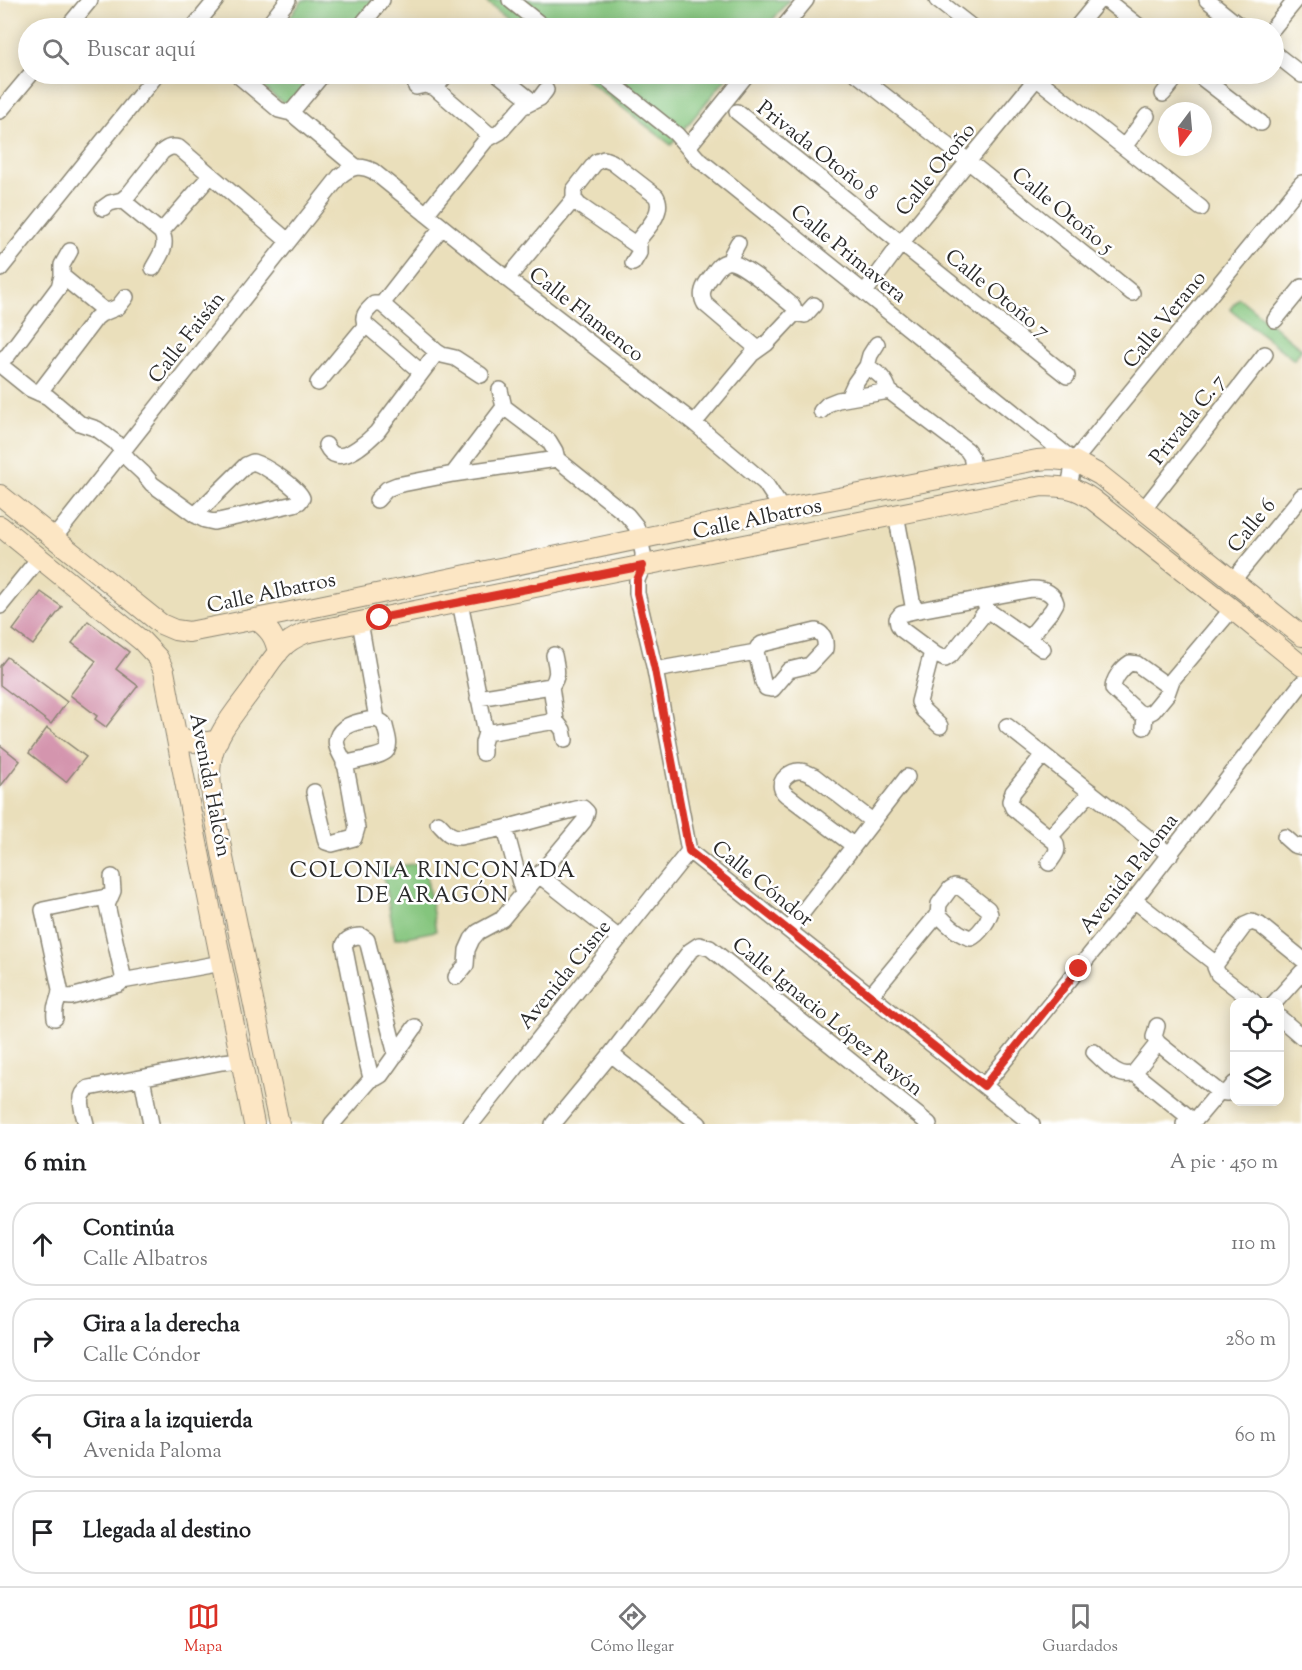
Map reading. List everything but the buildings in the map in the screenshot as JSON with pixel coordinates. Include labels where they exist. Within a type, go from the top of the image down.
[{"type":"street","points":[[75,18],[90,0]]},
{"type":"street","points":[[201,18],[216,0]]},
{"type":"street","points":[[274,18],[288,0]]},
{"type":"street","points":[[367,18],[382,0]]},
{"type":"street","points":[[510,0],[532,18]]},
{"type":"street","points":[[791,18],[806,0]]},
{"type":"street","points":[[937,0],[960,18]]},
{"type":"street","points":[[1084,18],[1099,0]]},
{"type":"street","points":[[1106,0],[1128,18]]},
{"type":"street","points":[[1207,0],[1230,18]]},
{"type":"street","points":[[1281,18],[1296,0]]},
{"type":"street","points":[[1284,61],[1302,75]]},
{"type":"street","points":[[0,111],[23,84]]},
{"type":"street","points":[[0,269],[149,84]]},
{"type":"street","name":"Calle Flamenco","points":[[248,84],[279,110],[290,112],[356,167],[366,167],[373,171],[507,279],[694,423],[765,483],[782,509]]},
{"type":"street","points":[[290,112],[314,84]]},
{"type":"street","points":[[435,88],[438,84]]},
{"type":"street","points":[[511,84],[532,101]]},
{"type":"street","name":"Calle Primavera","points":[[614,84],[676,134],[697,158],[1074,461]]},
{"type":"street","points":[[688,147],[739,84]]},
{"type":"street","name":"Calle Otoño 5","points":[[869,84],[1132,293]]},
{"type":"street","name":"Calle Otoño","points":[[865,292],[902,242],[1029,84]]},
{"type":"street","points":[[1047,84],[1201,208]]},
{"type":"street","points":[[1163,94],[1171,84]]},
{"type":"street","points":[[1210,84],[1261,123]]},
{"type":"street","points":[[416,87],[425,85],[435,88],[491,136]]},
{"type":"street","points":[[426,214],[486,140],[504,129],[522,107],[540,98],[546,90]]},
{"type":"street","name":"Privada Otoño 8","points":[[737,112],[902,242]]},
{"type":"street","points":[[1124,147],[1147,116]]},
{"type":"street","points":[[103,208],[128,195],[162,152],[171,147],[179,148],[288,241]]},
{"type":"street","points":[[633,263],[640,250],[635,244],[579,205],[574,199],[574,190],[596,162],[604,159],[612,162],[656,196],[659,201],[655,217],[635,244]]},
{"type":"street","name":"Calle Faisán","points":[[54,538],[340,176],[356,167]]},
{"type":"street","points":[[160,232],[211,175]]},
{"type":"street","name":"Calle Verano","points":[[1069,487],[1074,461],[1302,183]]},
{"type":"street","points":[[507,279],[574,199]]},
{"type":"street","points":[[122,200],[165,238],[164,248],[153,267]]},
{"type":"street","points":[[382,304],[442,227]]},
{"type":"street","name":"Calle Otoño 7","points":[[902,242],[1067,376]]},
{"type":"street","points":[[730,261],[738,243]]},
{"type":"street","points":[[70,251],[62,265],[59,287],[8,355],[0,361],[8,372],[30,389],[48,398],[79,423],[98,429],[105,434],[115,442],[148,481],[195,516],[214,522],[294,504],[302,498],[298,491],[263,466],[253,462],[246,465],[195,516]]},
{"type":"street","points":[[758,349],[702,300],[706,284],[721,265],[730,261],[741,265],[793,306],[795,313]]},
{"type":"street","points":[[62,276],[106,312]]},
{"type":"street","points":[[1275,320],[1302,287]]},
{"type":"street","points":[[39,393],[96,318],[118,307],[126,297]]},
{"type":"street","points":[[421,372],[366,325],[363,319],[374,304],[382,304],[437,352],[455,358],[481,375]]},
{"type":"street","points":[[795,313],[805,315],[814,305]]},
{"type":"street","points":[[694,423],[752,354],[766,344],[795,313]]},
{"type":"street","points":[[318,383],[366,325]]},
{"type":"street","points":[[848,398],[877,344]]},
{"type":"street","points":[[326,445],[332,453],[338,456],[363,445],[377,432],[437,352]]},
{"type":"street","name":"Privada C. 7","points":[[1143,510],[1264,354]]},
{"type":"street","points":[[867,366],[886,382],[889,391],[968,450],[974,471]]},
{"type":"street","points":[[500,390],[504,407],[549,441],[557,459],[627,515],[636,526],[640,539]]},
{"type":"street","points":[[821,411],[831,402],[889,391]]},
{"type":"street","points":[[453,474],[504,407]]},
{"type":"street","points":[[377,500],[387,489],[397,484],[557,459]]},
{"type":"street","name":"Calle Albatros","points":[[183,632],[256,619],[782,509],[974,471],[1051,459],[1074,461],[1100,475],[1302,636]]},
{"type":"street","name":"Calle Albatros","points":[[218,740],[283,646],[296,636],[1042,486],[1069,487],[1092,499],[1302,666]]},
{"type":"street","points":[[0,495],[161,624],[183,632]]},
{"type":"street","name":"Calle 6","points":[[1233,580],[1302,496]]},
{"type":"street","points":[[896,514],[914,611]]},
{"type":"street","name":"Avenida Halcón","points":[[0,526],[142,641],[158,658],[164,671],[254,1124]]},
{"type":"street","name":"Calle Cóndor","points":[[640,539],[643,566],[637,580],[637,593],[655,670],[689,851],[1032,1124]]},
{"type":"street","points":[[0,606],[40,557]]},
{"type":"street","points":[[985,604],[948,657],[940,658],[901,629],[898,624],[897,619],[901,614],[985,604],[1032,589],[1041,589],[1056,600],[1055,606],[1028,639]]},
{"type":"street","points":[[459,602],[486,733],[483,753]]},
{"type":"street","points":[[985,604],[1043,649]]},
{"type":"street","points":[[1169,687],[1137,664],[1130,663],[1125,666],[1114,682],[1113,689],[1145,721],[1167,694],[1173,680],[1232,609]]},
{"type":"street","points":[[256,619],[274,636],[278,653]]},
{"type":"street","points":[[360,622],[377,719]]},
{"type":"street","points":[[816,631],[821,633],[826,645],[824,651],[810,664],[789,670],[775,688],[771,689],[766,688],[763,682],[756,652],[758,646],[762,644],[816,631]]},
{"type":"street","points":[[164,671],[172,642],[183,632]]},
{"type":"street","points":[[655,670],[756,652]]},
{"type":"street","points":[[932,652],[919,705],[940,726]]},
{"type":"street","points":[[554,655],[558,674],[551,686],[556,721],[563,730],[565,740]]},
{"type":"street","name":"Avenida Paloma","points":[[984,1086],[1170,855],[1302,683]]},
{"type":"street","points":[[478,698],[551,686]]},
{"type":"street","points":[[314,792],[326,842],[332,844],[354,837],[357,828],[344,764],[336,742],[340,731],[347,725],[377,719],[383,723],[389,742],[387,750],[379,755],[344,764]]},
{"type":"street","points":[[486,733],[556,721]]},
{"type":"street","points":[[1007,726],[1170,855]]},
{"type":"street","points":[[177,735],[193,743],[218,740]]},
{"type":"street","name":"Avenida Halcón","points":[[218,740],[210,767],[215,809],[279,1124]]},
{"type":"street","points":[[1043,755],[1013,792],[1010,801],[1013,808],[1055,842],[1058,848],[1049,863]]},
{"type":"street","points":[[853,845],[782,791],[784,779],[793,772],[806,772],[872,821]]},
{"type":"street","points":[[789,930],[907,777]]},
{"type":"street","points":[[1050,837],[1091,792]]},
{"type":"street","points":[[438,823],[448,834],[460,837],[505,828],[576,809],[586,809],[587,815],[502,919],[478,932],[472,939],[467,950],[466,965],[456,977]]},
{"type":"street","points":[[505,828],[523,894]]},
{"type":"street","points":[[1285,837],[1294,845],[1302,847]]},
{"type":"street","name":"Avenida Cisne","points":[[471,1124],[689,851]]},
{"type":"street","points":[[539,875],[620,938]]},
{"type":"street","points":[[112,877],[113,891],[107,905],[123,976],[122,981]]},
{"type":"street","points":[[55,1018],[54,1009],[60,996],[60,989],[44,910],[111,896]]},
{"type":"street","points":[[1134,900],[1216,964]]},
{"type":"street","points":[[871,994],[938,914]]},
{"type":"street","points":[[1249,998],[1216,971],[1216,964],[1245,925],[1252,922],[1260,925],[1302,959]]},
{"type":"street","points":[[373,1077],[370,1074],[366,1057],[345,948],[345,943],[351,938],[362,936],[367,940],[396,1055]]},
{"type":"street","name":"Calle Ignacio López Rayón","points":[[611,1054],[690,951],[699,945],[710,948],[929,1124]]},
{"type":"street","points":[[60,996],[71,997],[119,984],[122,981],[222,963]]},
{"type":"street","points":[[1279,998],[1302,972]]},
{"type":"street","points":[[1284,1021],[1302,1037]]},
{"type":"street","points":[[1157,1026],[1154,1037],[1158,1043],[1219,1092],[1227,1093],[1230,1089]]},
{"type":"street","points":[[332,1124],[373,1077],[381,1075],[415,1027]]},
{"type":"street","points":[[1094,1052],[1126,1076],[1134,1073],[1158,1043]]},
{"type":"street","points":[[553,1124],[611,1054],[699,1124]]},
{"type":"street","points":[[86,1124],[81,1102],[82,1094],[89,1088],[241,1060]]},
{"type":"street","points":[[1134,1073],[1187,1121],[1198,1117],[1219,1092]]},
{"type":"street","points":[[142,1078],[151,1124]]},
{"type":"green space","points":[[303,0],[378,0],[364,18],[289,18]]},
{"type":"green space","points":[[484,0],[789,0],[774,18],[508,18]]},
{"type":"green space","points":[[259,84],[313,84],[292,110]]},
{"type":"green space","points":[[592,84],[722,84],[671,145]]},
{"type":"green space","points":[[1239,298],[1302,349],[1294,360],[1230,309]]},
{"type":"green space","points":[[424,862],[436,931],[395,939],[382,869]]},
{"type":"district","name":"COLONIA RINCONADA DE ARAGÓN","points":[[433,882]]},
{"type":"route","points":[[380,618],[643,566],[637,580],[637,593],[655,670],[689,851],[984,1086],[1079,969]]}]
